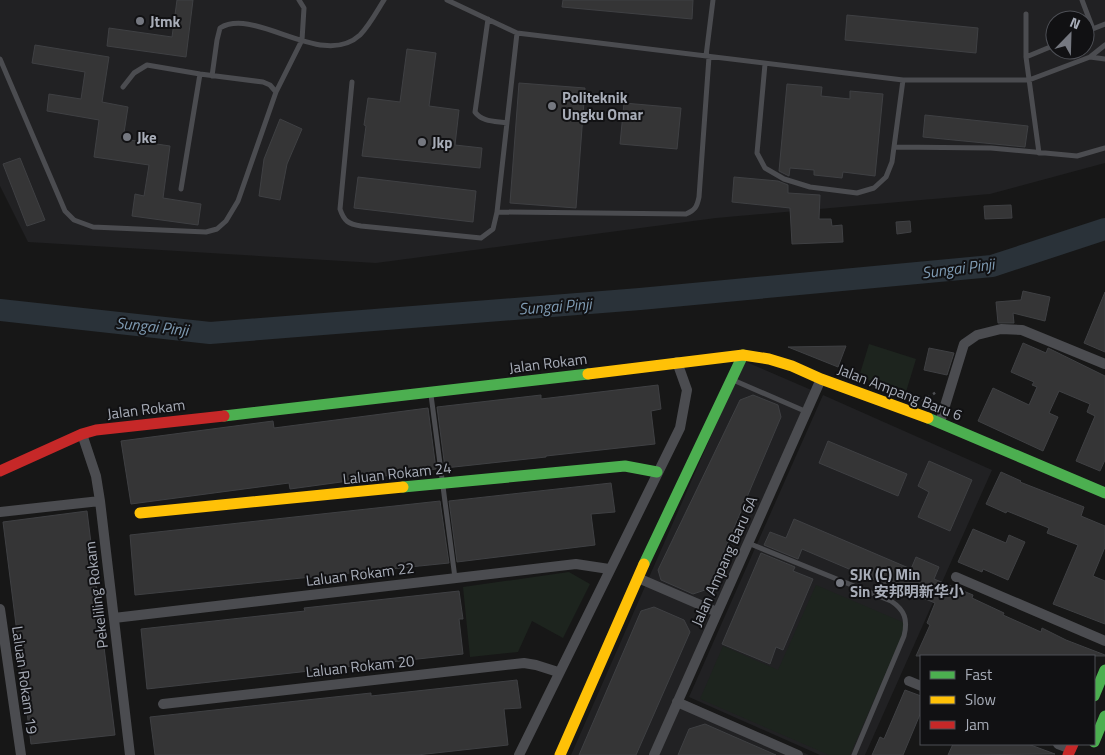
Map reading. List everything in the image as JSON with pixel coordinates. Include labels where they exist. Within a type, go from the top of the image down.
[{"type":"main road","name":"Jalan Ampang Baru 6","points":[[677,362],[743,355],[769,359],[940,422],[1105,493]]},
{"type":"main road","points":[[560,755],[638,578],[730,379],[743,355]]},
{"type":"main road","name":"Jalan Rokam","points":[[0,471],[82,434],[96,430],[677,362]]},
{"type":"main road","name":"Laluan Rokam 24","points":[[140,513],[625,466],[657,472]]},
{"type":"main road","points":[[1095,694],[1105,670]]},
{"type":"main road","points":[[1095,738],[1105,716]]},
{"type":"street","points":[[940,422],[964,344],[977,335],[1001,329],[1022,330],[1105,364]]},
{"type":"street","points":[[519,755],[558,672],[680,428],[687,390],[677,362]]},
{"type":"street","name":"Jalan Ampang Baru 6A","points":[[654,755],[822,379]]},
{"type":"street","name":"Pekeliling Rokam","points":[[82,434],[96,476],[100,500],[130,755]]},
{"type":"street","points":[[0,512],[100,500]]},
{"type":"street","name":"Laluan Rokam 22","points":[[114,618],[576,564],[609,569]]},
{"type":"street","points":[[956,577],[1105,641]]},
{"type":"street","points":[[638,578],[717,612]]},
{"type":"street","name":"Laluan Rokam 19","points":[[0,609],[21,755]]},
{"type":"street","name":"Laluan Rokam 20","points":[[163,704],[524,663],[558,672]]},
{"type":"street","points":[[909,681],[920,686]]},
{"type":"street","points":[[677,702],[798,755]]},
{"type":"lane","points":[[0,59],[64,211],[74,220],[93,227],[206,232],[217,229],[226,221],[238,201],[276,92],[302,40],[304,8],[299,0]]},
{"type":"lane","points":[[212,76],[218,34],[220,28],[228,24],[243,23],[330,46],[345,45],[360,34],[384,0]]},
{"type":"lane","points":[[447,0],[517,33],[903,80],[1029,80],[1082,60]]},
{"type":"lane","points":[[497,212],[686,214],[694,210],[698,197],[707,56],[713,0]]},
{"type":"lane","points":[[1026,14],[1026,57],[1039,153]]},
{"type":"lane","points":[[488,19],[475,112],[478,116],[485,119],[507,123]]},
{"type":"lane","points":[[352,82],[340,209],[343,219],[349,224],[361,226],[481,238],[493,229],[497,212],[517,33]]},
{"type":"lane","points":[[1095,53],[1105,45]]},
{"type":"lane","points":[[1026,57],[1045,49]]},
{"type":"lane","points":[[765,64],[756,153],[765,168],[784,179],[810,187],[857,193],[874,188],[886,177],[892,162],[903,80]]},
{"type":"lane","points":[[123,87],[134,74],[147,66],[263,82],[270,85],[276,92]]},
{"type":"lane","points":[[181,189],[200,74]]},
{"type":"lane","points":[[894,147],[991,148],[1077,156],[1105,148]]},
{"type":"lane","points":[[730,379],[807,412]]},
{"type":"lane","points":[[431,392],[455,578]]},
{"type":"lane","points":[[748,543],[891,600],[905,614],[906,627],[904,636],[854,755]]},
{"type":"shaded area","name":"Politeknik Ungku Omar","points":[[0,0],[1105,0],[1105,163],[990,194],[716,218],[376,263],[28,242],[0,186]]},
{"type":"shaded area","points":[[869,344],[916,359],[906,392],[859,377]]},
{"type":"shaded area","points":[[744,361],[816,392],[682,699],[809,755],[571,755]]},
{"type":"shaded area","name":"SJK (C) Min Sin 安邦明新华小","points":[[823,395],[992,470],[865,755],[820,755],[689,697]]},
{"type":"shaded area","points":[[569,572],[590,584],[563,638],[532,621],[518,652],[470,657],[463,587]]},
{"type":"shaded area","points":[[816,585],[907,624],[850,755],[829,755],[700,699],[723,646],[778,670]]},
{"type":"building","points":[[177,0],[193,0],[186,57],[107,46],[109,28],[172,37]]},
{"type":"building","points":[[563,0],[693,0],[692,19],[562,7]]},
{"type":"building","points":[[847,15],[978,28],[976,53],[845,40]]},
{"type":"building","points":[[35,45],[109,57],[102,102],[128,107],[123,139],[170,146],[163,198],[201,204],[198,225],[132,216],[135,194],[144,196],[149,165],[94,157],[99,120],[47,111],[49,94],[81,99],[85,72],[32,63]]},
{"type":"building","points":[[407,49],[436,53],[429,106],[459,110],[455,145],[482,148],[480,168],[362,156],[368,98],[400,102]]},
{"type":"building","points":[[519,83],[585,88],[576,208],[510,203]]},
{"type":"building","points":[[787,84],[822,87],[821,96],[850,99],[850,91],[883,94],[875,176],[843,172],[842,178],[814,175],[814,170],[790,168],[789,176],[779,171]]},
{"type":"building","points":[[624,103],[681,108],[677,149],[620,144]]},
{"type":"building","points":[[925,115],[1028,126],[1025,147],[923,137]]},
{"type":"building","points":[[280,119],[302,129],[287,164],[280,200],[259,196],[264,159]]},
{"type":"building","points":[[20,158],[45,220],[27,226],[3,164]]},
{"type":"building","points":[[358,177],[476,191],[473,222],[354,208]]},
{"type":"building","points":[[734,177],[778,181],[788,185],[788,193],[820,195],[819,219],[831,219],[832,226],[842,225],[843,242],[792,244],[790,208],[732,202]]},
{"type":"building","points":[[1011,205],[1012,218],[985,219],[984,206]]},
{"type":"building","points":[[910,221],[911,232],[897,234],[896,222]]},
{"type":"building","points":[[1023,291],[1050,297],[1045,321],[1013,313],[1014,323],[998,323],[996,302],[1021,300]]},
{"type":"building","points":[[1105,292],[1105,352],[1084,343]]},
{"type":"building","points":[[1023,343],[1046,353],[1048,348],[1105,376],[1105,460],[1100,471],[1076,461],[1095,416],[1087,412],[1090,404],[1059,391],[1049,413],[1058,417],[1043,451],[978,421],[993,388],[1029,405],[1037,387],[1032,385],[1034,382],[1011,372]]},
{"type":"building","points":[[846,346],[838,367],[788,347]]},
{"type":"building","points":[[929,348],[954,353],[947,375],[924,370]]},
{"type":"building","points":[[658,385],[661,409],[651,411],[655,444],[445,468],[437,407],[541,395],[541,399]]},
{"type":"building","points":[[753,395],[778,405],[781,417],[708,589],[693,594],[661,580],[658,570],[740,400]]},
{"type":"building","points":[[428,408],[436,469],[290,489],[289,483],[131,504],[121,441],[273,421],[274,428]]},
{"type":"building","points":[[828,441],[907,474],[898,496],[819,463]]},
{"type":"building","points":[[929,461],[972,480],[950,531],[918,517],[929,492],[918,486]]},
{"type":"building","points":[[1001,472],[1020,482],[1084,507],[1081,516],[1105,526],[1105,547],[1093,576],[1105,581],[1105,624],[1053,604],[1078,545],[1047,533],[1049,528],[986,504]]},
{"type":"building","points":[[611,483],[615,512],[591,514],[595,545],[457,562],[449,501]]},
{"type":"building","points":[[440,501],[449,563],[135,595],[130,535]]},
{"type":"building","points":[[87,511],[115,735],[31,744],[3,522]]},
{"type":"building","points":[[794,519],[911,569],[916,557],[939,567],[934,579],[973,595],[972,598],[1004,613],[1003,615],[1041,632],[1042,628],[1105,656],[916,656],[930,625],[927,623],[935,603],[897,587],[896,589],[802,549],[798,559],[764,545],[770,532],[786,538]]},
{"type":"building","points":[[973,529],[1006,543],[1009,535],[1025,542],[1008,580],[983,569],[982,572],[958,562]]},
{"type":"building","points":[[761,553],[795,567],[793,571],[813,579],[783,650],[776,647],[770,664],[722,644]]},
{"type":"building","points":[[459,591],[463,619],[459,619],[463,654],[147,689],[141,629],[305,611],[304,608]]},
{"type":"building","points":[[654,607],[684,620],[690,632],[636,755],[579,755],[641,611]]},
{"type":"building","points":[[517,680],[521,708],[504,709],[508,745],[417,755],[155,755],[150,717],[371,693],[371,696]]},
{"type":"building","points":[[905,690],[920,696],[920,714],[903,755],[872,755],[880,737],[884,739]]},
{"type":"building","points":[[705,724],[776,755],[678,755],[689,729]]},
{"type":"building","points":[[953,745],[1031,745],[1055,754],[948,755]]},
{"type":"waterway","name":"Sungai Pinji","points":[[0,310],[210,333],[640,299],[992,266],[1105,229]]},
{"type":"traffic: fast","points":[[644,564],[743,355]]},
{"type":"traffic: fast","points":[[224,416],[588,374]]},
{"type":"traffic: fast","points":[[928,418],[1105,493]]},
{"type":"traffic: fast","points":[[403,487],[625,466],[657,472]]},
{"type":"traffic: fast","points":[[1095,694],[1105,670]]},
{"type":"traffic: fast","points":[[1095,740],[1105,716]]},
{"type":"traffic: slow","points":[[588,374],[743,355],[769,359],[792,366],[821,379],[928,418]]},
{"type":"traffic: slow","points":[[140,513],[403,487]]},
{"type":"traffic: slow","points":[[560,755],[644,564]]},
{"type":"traffic: jam","points":[[0,471],[82,434],[96,430],[224,416]]},
{"type":"traffic: jam","points":[[1068,755],[1073,745]]},
{"type":"place","name":"Jtmk","points":[[140,21]]},
{"type":"place","name":"Politeknik Ungku Omar","points":[[552,106]]},
{"type":"place","name":"Jke","points":[[127,137]]},
{"type":"place","name":"Jkp","points":[[422,142]]},
{"type":"place","name":"SJK (C) Min Sin 安邦明新华小","points":[[840,583]]}]
